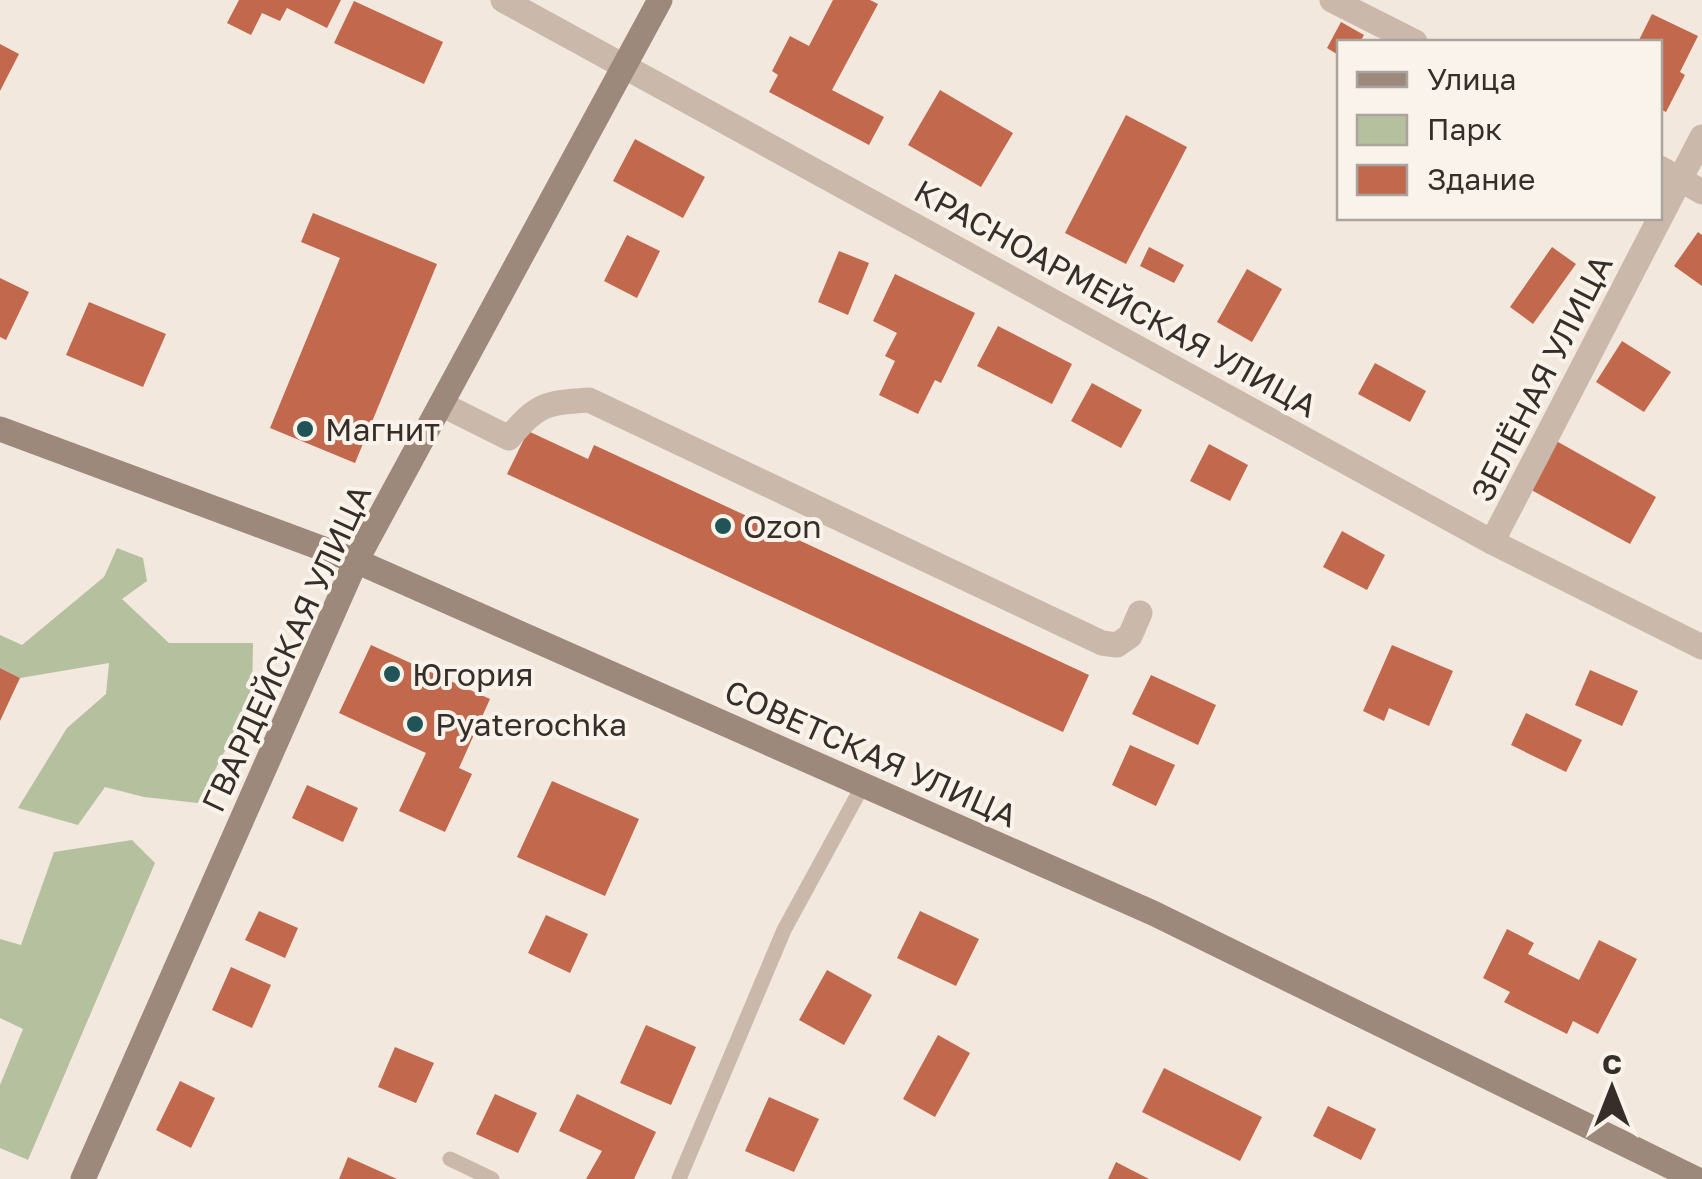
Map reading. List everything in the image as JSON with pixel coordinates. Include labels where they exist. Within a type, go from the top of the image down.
[{"type":"main road","name":"ГВАРДЕЙСКАЯ УЛИЦА","points":[[83,1179],[356,561],[660,0]]},
{"type":"main road","name":"СОВЕТСКАЯ УЛИЦА","points":[[0,429],[356,561],[1152,913],[1696,1179]]},
{"type":"street","name":"КРАСНОАРМЕЙСКАЯ УЛИЦА","points":[[503,0],[1492,542],[1702,647]]},
{"type":"street","points":[[1332,0],[1411,40]]},
{"type":"street","name":"ЗЕЛЁНАЯ УЛИЦА","points":[[1662,216],[1702,136]]},
{"type":"street","name":"ЗЕЛЁНАЯ УЛИЦА","points":[[1492,542],[1660,220]]},
{"type":"street","points":[[441,404],[509,438],[532,410],[558,402],[589,400],[1102,643],[1117,645],[1130,636],[1140,613]]},
{"type":"lane","points":[[679,1179],[784,930],[863,786]]},
{"type":"lane","points":[[450,1159],[492,1179]]},
{"type":"green space","points":[[117,548],[143,558],[147,581],[122,599],[169,643],[253,643],[252,698],[198,803],[144,797],[105,787],[78,825],[18,808],[67,728],[106,694],[109,663],[20,678],[0,668],[0,635],[22,645],[104,577]]},
{"type":"green space","points":[[132,840],[155,863],[28,1160],[0,1148],[0,1085],[23,1029],[0,1018],[0,939],[21,945],[54,852]]},
{"type":"building","points":[[239,0],[341,0],[327,28],[287,8],[280,21],[262,13],[251,35],[227,23]]},
{"type":"building","points":[[833,0],[870,0],[878,4],[832,90],[884,117],[869,145],[769,92],[778,75],[772,71],[790,36],[809,46]]},
{"type":"building","points":[[354,1],[443,42],[424,84],[334,43]]},
{"type":"building","points":[[1652,14],[1698,36],[1680,72],[1685,75],[1666,112],[1662,110],[1662,40],[1639,40]]},
{"type":"building","points":[[1341,22],[1364,35],[1361,40],[1337,40],[1337,54],[1327,48]]},
{"type":"building","points":[[0,44],[19,54],[0,91]]},
{"type":"building","points":[[940,90],[1013,133],[981,187],[908,145]]},
{"type":"building","points":[[1126,115],[1187,147],[1126,264],[1065,233]]},
{"type":"building","points":[[635,139],[705,177],[683,218],[613,181]]},
{"type":"building","points":[[313,213],[437,264],[355,463],[270,428],[340,258],[301,242]]},
{"type":"building","points":[[1698,232],[1702,235],[1702,286],[1674,266]]},
{"type":"building","points":[[627,235],[660,251],[637,298],[604,281]]},
{"type":"building","points":[[1149,247],[1184,265],[1174,283],[1140,266]]},
{"type":"building","points":[[1552,247],[1576,264],[1533,324],[1510,307]]},
{"type":"building","points":[[839,251],[869,263],[848,315],[818,302]]},
{"type":"building","points":[[1247,269],[1282,289],[1252,342],[1217,322]]},
{"type":"building","points":[[895,274],[975,313],[941,383],[935,380],[918,414],[879,395],[895,361],[885,356],[897,333],[873,321]]},
{"type":"building","points":[[0,278],[29,292],[6,340],[0,337]]},
{"type":"building","points":[[89,302],[166,334],[143,387],[66,355]]},
{"type":"building","points":[[998,326],[1072,364],[1052,404],[977,366]]},
{"type":"building","points":[[1622,341],[1671,372],[1644,412],[1596,382]]},
{"type":"building","points":[[1375,363],[1426,391],[1410,422],[1358,394]]},
{"type":"building","points":[[1092,383],[1142,410],[1121,448],[1071,421]]},
{"type":"building","points":[[528,431],[588,459],[594,445],[1089,675],[1063,732],[507,474]]},
{"type":"building","points":[[1551,438],[1656,497],[1630,544],[1524,486]]},
{"type":"building","points":[[1209,444],[1248,465],[1230,501],[1190,481]]},
{"type":"building","points":[[1342,531],[1385,555],[1367,590],[1323,567]]},
{"type":"building","points":[[371,645],[490,699],[459,768],[472,774],[445,832],[399,811],[426,753],[339,713]]},
{"type":"building","points":[[1392,645],[1453,671],[1429,726],[1389,708],[1384,721],[1363,711]]},
{"type":"building","points":[[0,668],[20,678],[0,721]]},
{"type":"building","points":[[1590,670],[1638,691],[1622,726],[1575,705]]},
{"type":"building","points":[[1151,675],[1216,705],[1198,745],[1132,714]]},
{"type":"building","points":[[1526,713],[1582,740],[1566,772],[1511,745]]},
{"type":"building","points":[[1130,745],[1175,765],[1156,806],[1112,785]]},
{"type":"building","points":[[552,781],[639,819],[605,896],[517,857]]},
{"type":"building","points":[[307,785],[358,808],[343,842],[292,818]]},
{"type":"building","points":[[259,911],[298,928],[285,958],[245,940]]},
{"type":"building","points":[[920,911],[979,939],[956,986],[897,958]]},
{"type":"building","points":[[546,915],[588,934],[570,973],[528,953]]},
{"type":"building","points":[[1507,929],[1534,943],[1528,954],[1579,980],[1599,940],[1637,959],[1598,1034],[1573,1021],[1567,1034],[1504,1002],[1510,992],[1483,978]]},
{"type":"building","points":[[231,967],[271,985],[252,1028],[212,1010]]},
{"type":"building","points":[[827,970],[872,995],[844,1045],[799,1020]]},
{"type":"building","points":[[646,1025],[696,1047],[671,1105],[620,1083]]},
{"type":"building","points":[[938,1035],[970,1053],[935,1117],[903,1099]]},
{"type":"building","points":[[395,1047],[434,1063],[416,1103],[378,1087]]},
{"type":"building","points":[[1164,1068],[1262,1117],[1240,1161],[1142,1112]]},
{"type":"building","points":[[180,1081],[215,1098],[191,1148],[156,1130]]},
{"type":"building","points":[[495,1094],[537,1113],[518,1153],[476,1134]]},
{"type":"building","points":[[577,1094],[656,1132],[634,1179],[586,1179],[602,1151],[559,1131]]},
{"type":"building","points":[[769,1097],[819,1119],[794,1172],[745,1151]]},
{"type":"building","points":[[1328,1106],[1376,1129],[1361,1160],[1313,1136]]},
{"type":"building","points":[[348,1157],[397,1179],[339,1179]]},
{"type":"building","points":[[1116,1162],[1149,1179],[1108,1179]]},
{"type":"place","name":"Магнит","points":[[305,429]]},
{"type":"place","name":"Ozon","points":[[723,526]]},
{"type":"place","name":"Югория","points":[[392,674]]},
{"type":"place","name":"Pyaterochka","points":[[415,724]]}]
